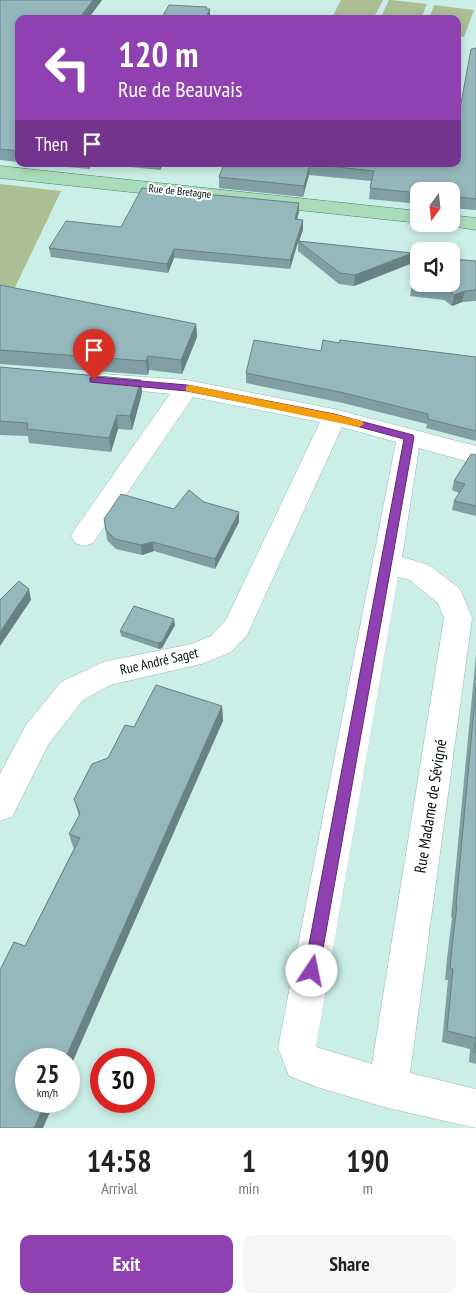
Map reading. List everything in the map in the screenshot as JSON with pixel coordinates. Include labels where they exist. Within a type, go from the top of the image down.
[{"type":"main road","name":"Rue de Bretagne","points":[[0,172],[410,216]]},
{"type":"main road","points":[[460,222],[476,224]]},
{"type":"street","points":[[79,378],[187,388],[334,417],[476,455]]},
{"type":"street","points":[[84,536],[187,388]]},
{"type":"street","name":"Rue André Saget","points":[[0,806],[37,735],[72,691],[103,674],[195,655],[221,644],[237,627],[334,417]]},
{"type":"street","points":[[409,437],[297,1048],[303,1062],[320,1070],[476,1109]]},
{"type":"street","name":"Rue Madame de Sévigné","points":[[387,564],[419,572],[450,597],[458,618],[388,1088]]},
{"type":"green space","points":[[341,0],[383,0],[375,15],[333,15]]},
{"type":"green space","points":[[389,0],[427,4],[423,15],[382,15]]},
{"type":"green space","points":[[434,5],[474,10],[464,37],[461,36],[461,15],[430,15]]},
{"type":"green space","points":[[0,184],[61,191],[11,296],[0,294]]},
{"type":"building","points":[[0,0],[93,0],[82,15],[15,15],[15,151],[0,149]]},
{"type":"building","points":[[169,5],[207,7],[206,9],[210,9],[207,15],[163,15]]},
{"type":"building","points":[[476,48],[476,199],[460,197],[460,182],[410,182],[410,192],[370,188],[374,171],[338,167],[461,167],[461,104],[471,49]]},
{"type":"building","points":[[223,167],[309,167],[304,186],[219,177]]},
{"type":"building","points":[[142,188],[299,203],[295,219],[303,220],[290,260],[174,249],[167,264],[49,248],[66,221],[121,227]]},
{"type":"building","points":[[298,241],[410,253],[355,275],[340,273]]},
{"type":"building","points":[[460,260],[476,261],[476,290],[454,295],[451,292],[460,292]]},
{"type":"building","points":[[0,285],[196,324],[181,360],[148,356],[146,361],[0,350]]},
{"type":"building","points":[[254,340],[321,351],[323,340],[339,343],[340,340],[476,357],[476,431],[428,419],[428,414],[344,393],[246,373]]},
{"type":"building","points":[[0,367],[141,380],[130,416],[117,415],[109,438],[27,429],[28,423],[0,421]]},
{"type":"building","points":[[471,454],[476,455],[476,506],[454,501],[465,484],[454,481]]},
{"type":"building","points":[[189,490],[204,502],[239,512],[215,559],[153,542],[141,545],[115,539],[106,530],[104,519],[121,494],[174,509]]},
{"type":"building","points":[[19,581],[29,589],[0,632],[0,600]]},
{"type":"building","points":[[134,606],[174,619],[162,642],[158,643],[120,631]]},
{"type":"building","points":[[156,685],[222,706],[70,1048],[15,1048],[15,1113],[41,1113],[34,1128],[0,1128],[0,970],[14,942],[25,946],[80,838],[69,834],[80,814],[74,799],[92,764],[108,758],[125,725],[134,727]]},
{"type":"building","points":[[476,687],[476,1038],[447,1031],[453,969],[450,968]]},
{"type":"slow traffic","points":[[190,388],[334,417],[359,424]]},
{"type":"route","points":[[94,380],[187,388],[334,417],[409,437],[312,971]]}]
